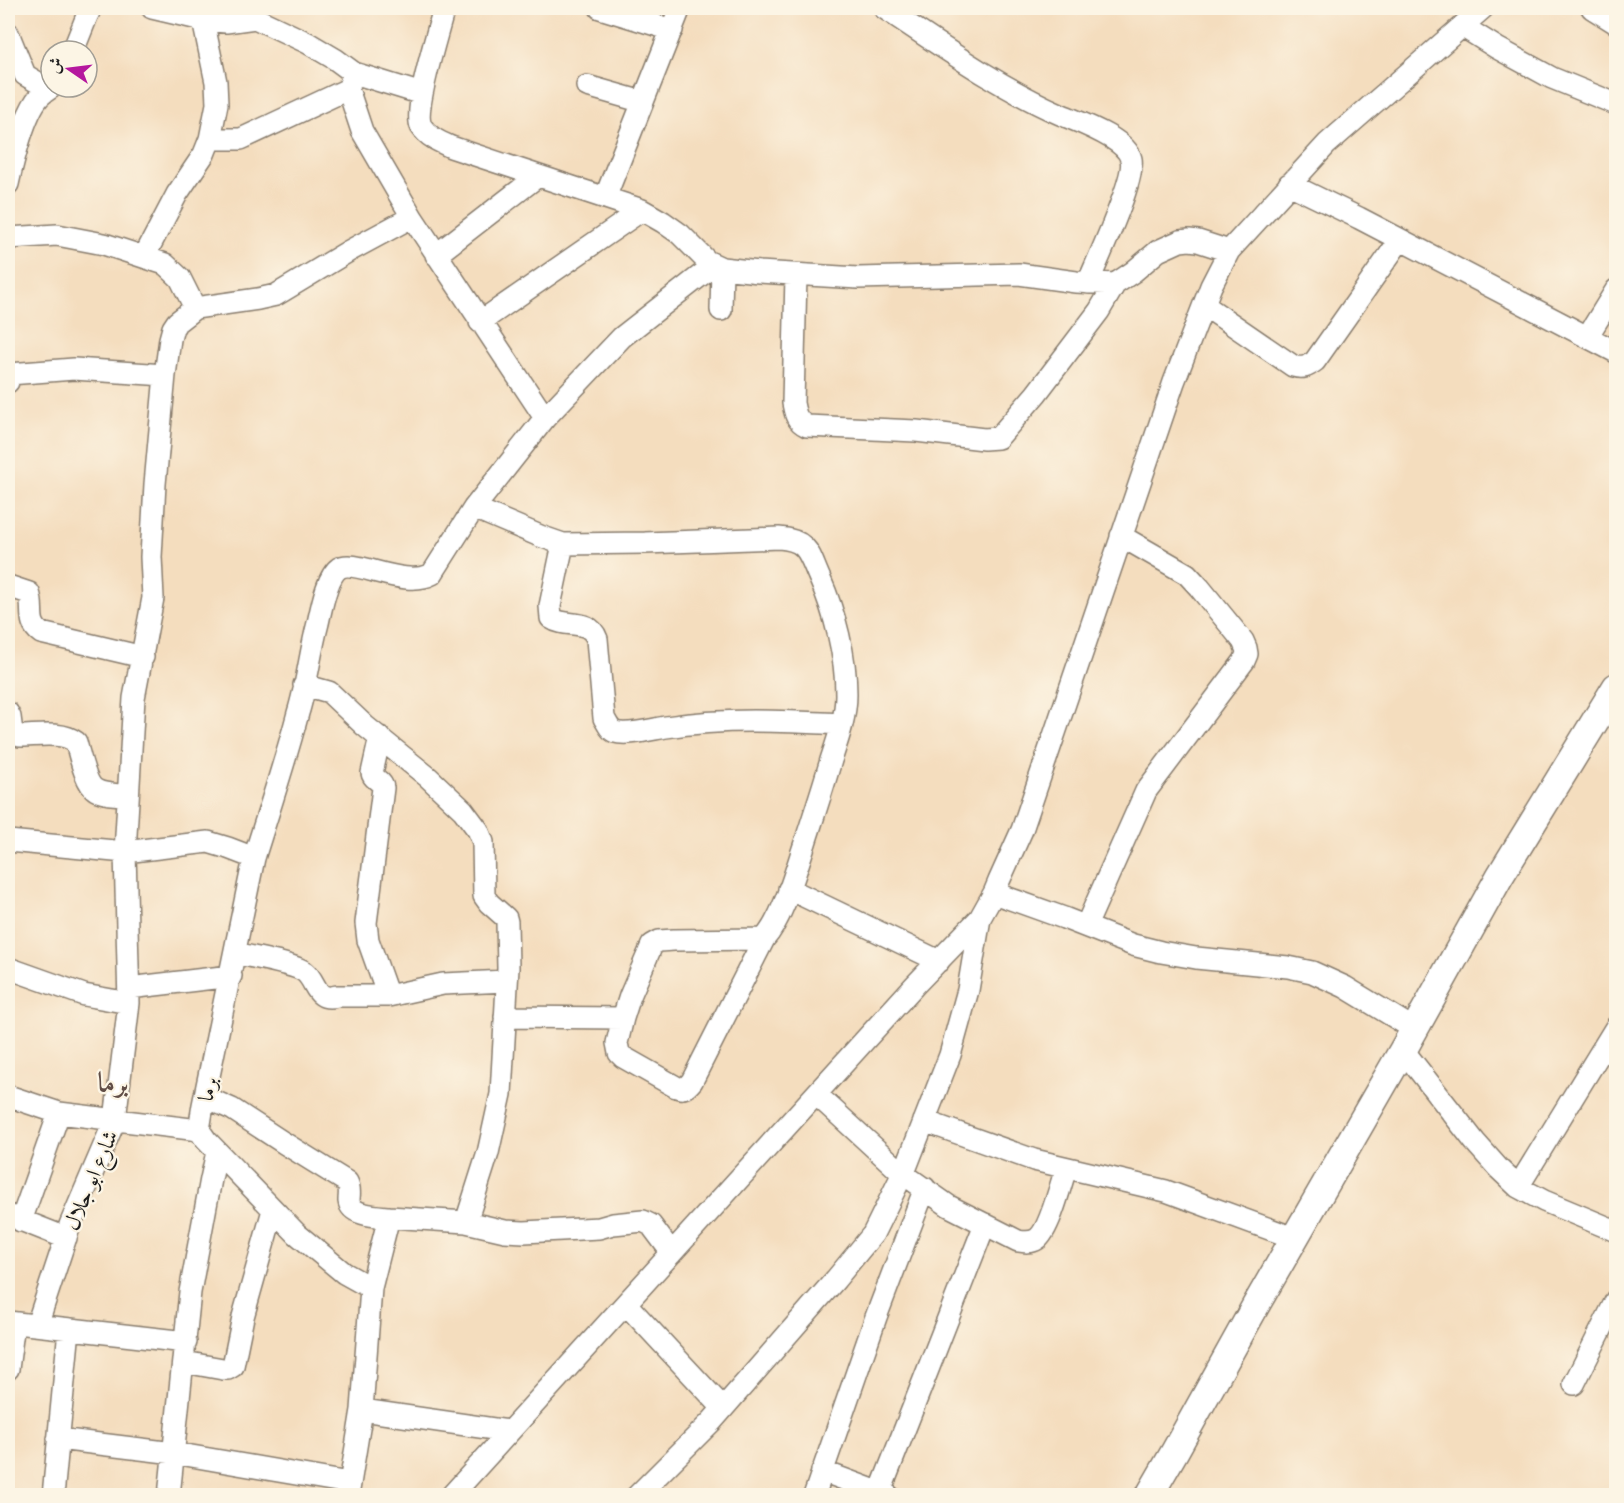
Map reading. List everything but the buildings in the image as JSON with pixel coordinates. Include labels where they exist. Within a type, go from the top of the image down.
[{"type":"main road","points":[[1149,1496],[1500,876],[1617,687]]},
{"type":"street","points":[[78,39],[91,8]]},
{"type":"street","points":[[152,8],[202,20],[226,22],[252,13],[334,59],[351,81],[362,131],[412,217],[544,418]]},
{"type":"street","points":[[444,8],[419,114],[420,123],[427,134],[451,147],[642,210],[680,234],[707,261],[718,266],[759,272],[858,278],[1019,274],[1088,283],[1115,284]]},
{"type":"street","points":[[600,8],[672,30]]},
{"type":"street","points":[[605,198],[680,8]]},
{"type":"street","points":[[884,8],[983,73],[1038,104],[1106,135],[1119,142],[1127,150],[1132,160],[1127,186],[1088,283]]},
{"type":"street","points":[[451,1496],[508,1431],[980,918],[994,893],[1022,830],[1170,394],[1211,286],[1229,251],[1327,144],[1483,8]]},
{"type":"street","points":[[1592,8],[1617,23]]},
{"type":"street","points":[[144,257],[177,195],[204,154],[210,139],[217,104],[216,82],[202,20]]},
{"type":"street","points":[[1462,26],[1552,78],[1617,104]]},
{"type":"street","points":[[8,33],[26,75],[39,82]]},
{"type":"street","points":[[210,139],[242,139],[351,81],[422,94]]},
{"type":"street","points":[[587,86],[643,102]]},
{"type":"street","points":[[8,184],[17,146],[39,97]]},
{"type":"street","points":[[436,255],[538,176]]},
{"type":"street","points":[[1289,184],[1617,352]]},
{"type":"street","points":[[480,322],[642,210]]},
{"type":"street","points":[[8,238],[57,235],[104,244],[165,264],[180,278],[195,308],[276,295],[412,217]]},
{"type":"street","points":[[1204,305],[1293,366],[1307,367],[1315,361],[1400,240]]},
{"type":"street","points":[[796,274],[793,403],[796,418],[800,423],[807,426],[916,431],[984,440],[998,438],[1036,394],[1099,311],[1115,284],[1158,251],[1180,241],[1198,241],[1229,251]]},
{"type":"street","points":[[718,266],[721,310]]},
{"type":"street","points":[[718,266],[622,337],[544,418],[474,508],[563,544],[779,538],[800,542],[807,549],[828,596],[845,663],[846,696],[842,724],[819,802],[789,889],[773,928],[764,939],[692,1081],[686,1087],[680,1088],[622,1058],[617,1049],[623,1018],[652,945],[659,941],[674,940],[764,939]]},
{"type":"street","points":[[1587,337],[1617,290]]},
{"type":"street","name":"شارع ابو جلال","points":[[37,1325],[66,1238],[115,1120],[129,996],[125,852],[134,698],[153,598],[151,557],[154,494],[165,375],[173,328],[195,308]]},
{"type":"street","points":[[8,376],[74,369],[165,375]]},
{"type":"street","name":"برما","points":[[371,1288],[344,1274],[297,1234],[217,1152],[199,1130],[254,858],[299,711],[329,584],[338,569],[349,566],[411,579],[425,578],[436,570],[474,508]]},
{"type":"street","points":[[1086,926],[1146,791],[1220,695],[1244,661],[1246,654],[1243,641],[1187,574],[1121,536]]},
{"type":"street","points":[[563,544],[550,606],[551,618],[556,622],[587,627],[594,631],[597,639],[604,718],[615,732],[627,733],[715,721],[842,724]]},
{"type":"street","points":[[8,586],[29,593],[32,622],[36,630],[41,633],[143,657]]},
{"type":"street","points":[[304,685],[329,692],[365,726],[428,777],[464,810],[481,834],[484,848],[484,896],[506,918],[508,968],[501,1094],[488,1153],[466,1222]]},
{"type":"street","points":[[8,712],[12,732],[16,735],[71,738],[76,742],[93,788],[102,792],[128,796]]},
{"type":"street","points":[[380,737],[372,773],[383,788],[366,922],[368,940],[388,996]]},
{"type":"street","points":[[8,841],[125,852],[208,842],[254,858]]},
{"type":"street","points":[[789,889],[939,961]]},
{"type":"street","points":[[994,893],[1132,945],[1196,958],[1288,967],[1312,972],[1346,987],[1408,1040],[1474,1142],[1498,1170],[1518,1187],[1544,1201],[1617,1231]]},
{"type":"street","points":[[637,1496],[723,1408],[829,1288],[873,1234],[924,1122],[950,1055],[968,990],[980,918]]},
{"type":"street","points":[[235,953],[300,968],[309,975],[319,992],[327,997],[388,996],[443,984],[506,981]]},
{"type":"street","points":[[10,975],[84,995],[129,996],[231,976]]},
{"type":"street","points":[[505,1017],[623,1018]]},
{"type":"street","points":[[1518,1187],[1617,1027]]},
{"type":"street","points":[[817,1095],[902,1173],[948,1206],[1018,1241],[1027,1243],[1037,1239],[1046,1227],[1066,1168]]},
{"type":"street","points":[[8,1096],[59,1113],[199,1130]]},
{"type":"street","points":[[205,1097],[232,1109],[347,1182],[350,1189],[349,1202],[353,1209],[360,1213],[466,1222],[505,1231],[524,1232],[599,1228],[643,1221],[651,1225],[672,1253]]},
{"type":"street","points":[[59,1113],[14,1218],[66,1238]]},
{"type":"street","points":[[924,1122],[1034,1160],[1166,1191],[1294,1238]]},
{"type":"street","points":[[169,1496],[190,1292],[217,1152]]},
{"type":"street","points":[[814,1496],[876,1317],[925,1188]]},
{"type":"street","points":[[8,1370],[11,1322],[69,1329],[185,1352],[228,1369],[233,1366],[243,1317],[273,1210]]},
{"type":"street","points":[[58,1439],[174,1454],[349,1490],[362,1410],[371,1288],[389,1217]]},
{"type":"street","points":[[822,1471],[884,1494],[985,1224]]},
{"type":"street","points":[[1574,1384],[1617,1300]]},
{"type":"street","points":[[626,1304],[723,1408]]},
{"type":"street","points":[[52,1496],[69,1329]]},
{"type":"street","points":[[362,1410],[508,1431]]},
{"type":"district","name":"برما","points":[[113,1082]]}]
